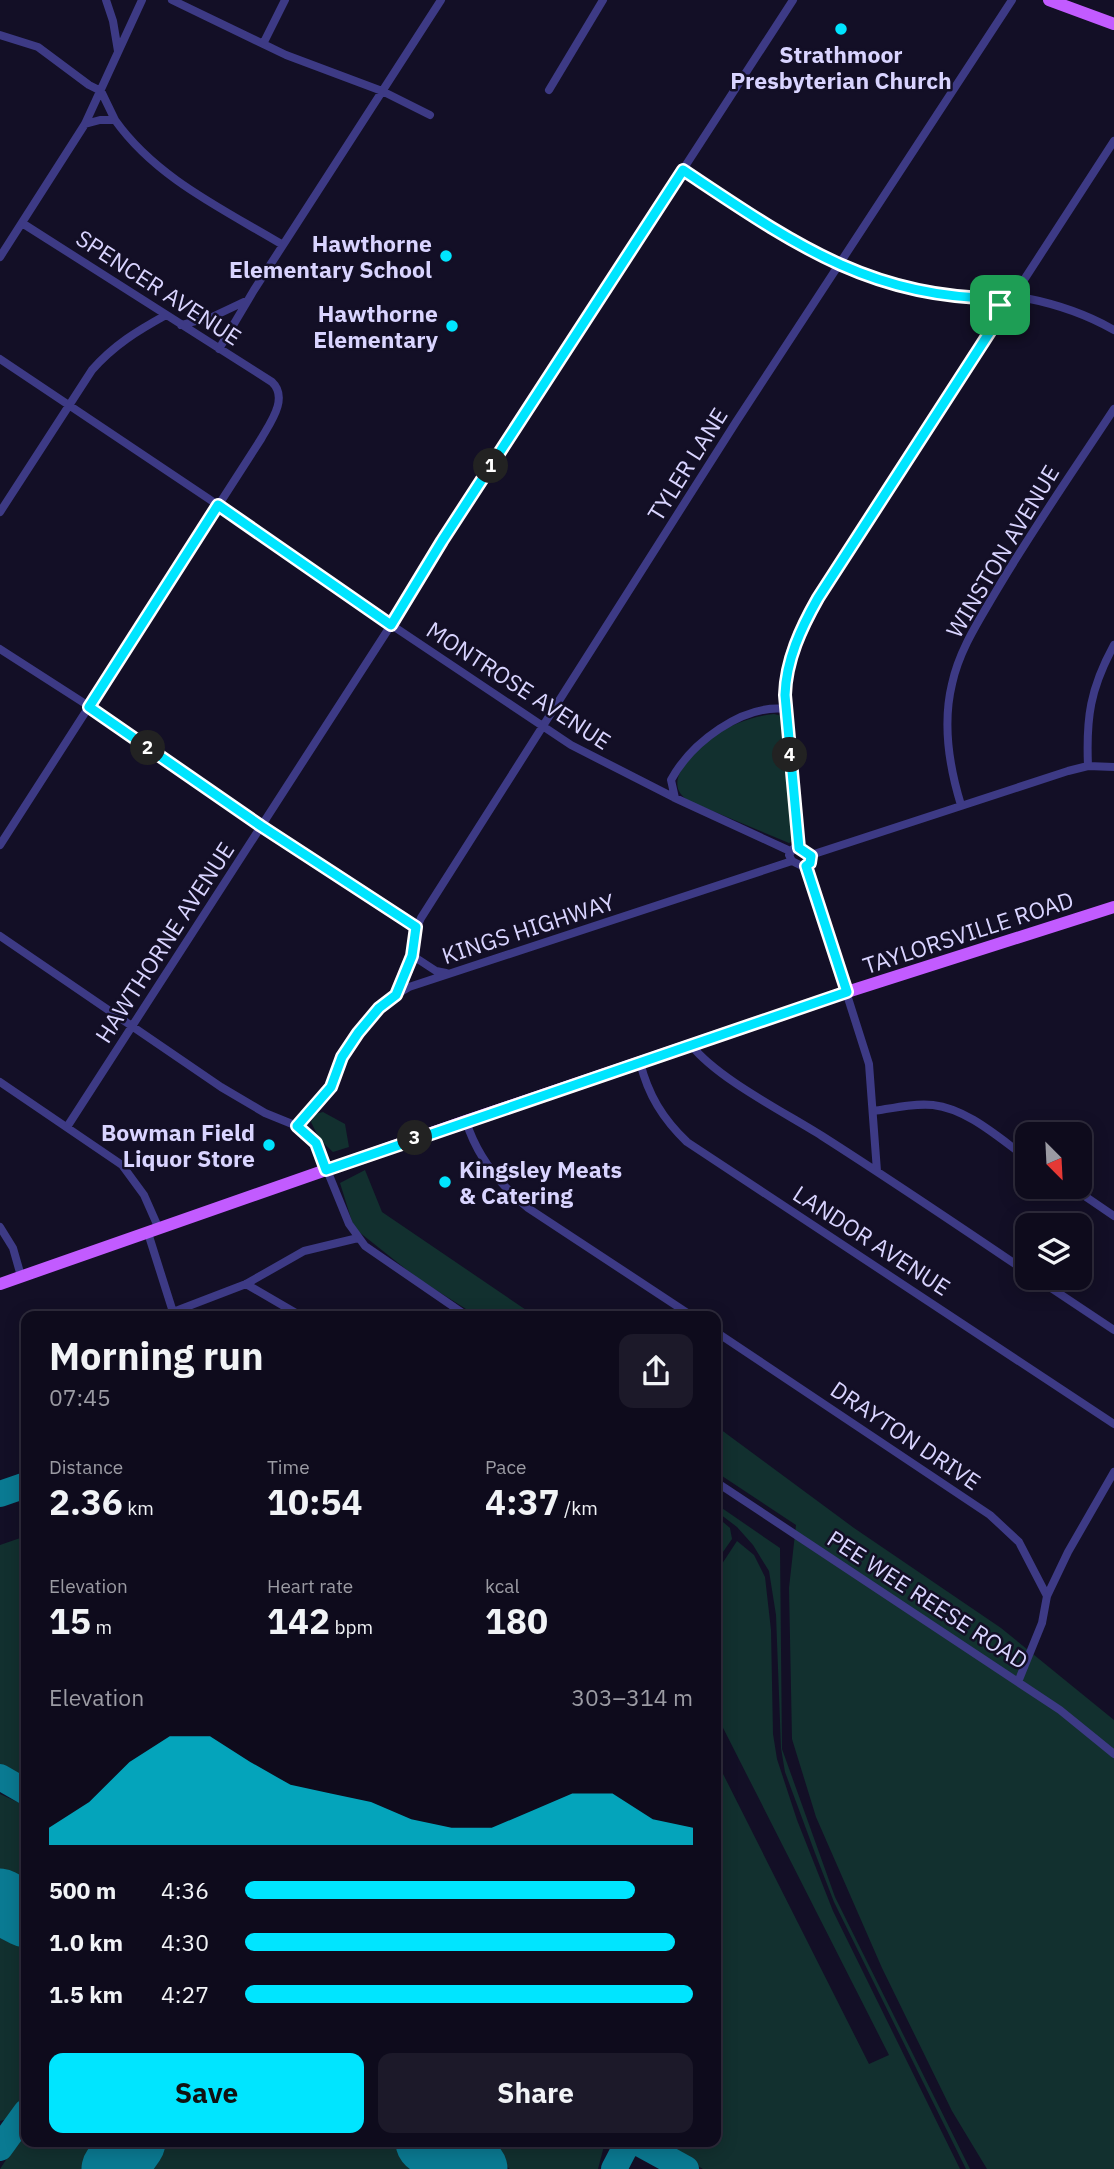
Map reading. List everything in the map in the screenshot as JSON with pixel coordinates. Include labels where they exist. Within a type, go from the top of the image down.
[{"type":"main road","points":[[1049,0],[1114,24]]},
{"type":"main road","name":"TAYLORSVILLE ROAD","points":[[0,1284],[640,1062],[847,992],[1114,907]]},
{"type":"street","points":[[106,0],[113,21],[118,55]]},
{"type":"street","points":[[0,257],[85,124],[142,0]]},
{"type":"street","points":[[172,0],[263,44],[382,91],[430,115]]},
{"type":"street","points":[[263,44],[285,0]]},
{"type":"street","points":[[219,349],[441,0]]},
{"type":"street","points":[[549,90],[603,0]]},
{"type":"street","name":"HAWTHORNE AVENUE","points":[[67,1127],[793,0]]},
{"type":"street","name":"TYLER LANE","points":[[396,995],[412,956],[416,927],[743,411],[1012,0]]},
{"type":"street","points":[[0,35],[38,47],[101,91],[115,120],[131,142],[162,170],[283,245]]},
{"type":"street","points":[[85,124],[115,120]]},
{"type":"street","points":[[1004,310],[1000,305],[1001,298],[1009,288],[1020,286],[1114,141]]},
{"type":"street","points":[[683,170],[774,230],[809,251],[840,265],[920,292],[1001,298]]},
{"type":"street","name":"SPENCER AVENUE","points":[[22,223],[275,385],[280,398],[271,421],[218,505]]},
{"type":"street","points":[[1004,310],[1013,310],[1025,298],[1025,290],[1020,286]]},
{"type":"street","points":[[1025,298],[1078,313],[1114,330]]},
{"type":"street","points":[[181,325],[212,317],[248,300]]},
{"type":"street","points":[[806,866],[792,861],[789,855],[795,849],[786,709],[786,680],[791,656],[808,615],[1004,310]]},
{"type":"street","points":[[0,512],[68,406],[106,354],[127,337],[166,315]]},
{"type":"street","name":"MONTROSE AVENUE","points":[[0,359],[391,625],[582,751],[675,799],[811,855]]},
{"type":"street","name":"WINSTON AVENUE","points":[[961,805],[951,771],[947,731],[951,685],[957,667],[972,632],[1011,565],[1114,409]]},
{"type":"street","points":[[0,845],[218,505]]},
{"type":"street","points":[[1087,766],[1088,713],[1098,680],[1114,645]]},
{"type":"street","points":[[0,649],[261,826],[416,927]]},
{"type":"street","points":[[652,787],[671,780],[691,751],[717,731],[758,712],[786,709]]},
{"type":"street","points":[[806,866],[811,855],[961,805],[1087,766],[1114,767]]},
{"type":"street","points":[[671,780],[675,799]]},
{"type":"street","name":"KINGS HIGHWAY","points":[[297,1126],[331,1087],[342,1057],[358,1033],[379,1008],[409,987],[792,861]]},
{"type":"street","points":[[806,866],[869,1064],[877,1171]]},
{"type":"street","points":[[0,936],[248,1104],[297,1126],[316,1143],[349,1224],[358,1238],[371,1252],[460,1311]]},
{"type":"street","points":[[412,956],[436,971],[449,974]]},
{"type":"street","points":[[691,1045],[702,1058],[729,1078],[877,1171],[1015,1264]]},
{"type":"street","name":"LANDOR AVENUE","points":[[640,1062],[658,1110],[687,1142],[1114,1423]]},
{"type":"street","points":[[0,1082],[128,1171],[149,1204],[173,1311]]},
{"type":"street","points":[[874,1111],[915,1105],[950,1109],[1015,1150]]},
{"type":"street","points":[[466,1121],[485,1163],[508,1192],[684,1311]]},
{"type":"street","points":[[1089,1199],[1114,1216]]},
{"type":"street","points":[[0,1227],[13,1248],[21,1276]]},
{"type":"street","points":[[181,1311],[246,1283],[304,1251],[358,1238]]},
{"type":"street","points":[[246,1283],[293,1311]]},
{"type":"street","points":[[1054,1290],[1114,1330]]},
{"type":"street","name":"DRAYTON DRIVE","points":[[721,1335],[990,1515],[1019,1542],[1047,1596]]},
{"type":"street","points":[[1018,1682],[1042,1623],[1047,1596],[1068,1552],[1114,1472]]},
{"type":"street","name":"PEE WEE REESE ROAD","points":[[721,1485],[1018,1682],[1084,1728],[1114,1755]]},
{"type":"green space","points":[[774,714],[782,716],[783,722],[794,836],[789,843],[691,802],[681,794],[677,786],[683,767],[708,741],[751,718]]},
{"type":"green space","points":[[323,1112],[345,1124],[349,1147],[333,1152],[320,1140],[311,1122],[315,1114]]},
{"type":"green space","points":[[365,1170],[382,1212],[528,1311],[469,1311],[417,1278],[354,1228],[340,1183]]},
{"type":"green space","points":[[721,1430],[854,1528],[1001,1628],[1114,1720],[1114,2169],[987,2169],[952,2111],[882,1968],[816,1817],[792,1739],[789,1588],[796,1525],[721,1475]]},
{"type":"green space","points":[[721,1507],[780,1548],[782,1749],[835,1897],[970,2169],[966,2169],[834,1902],[785,1772],[781,1748],[776,1615],[769,1571],[753,1545],[737,1527],[721,1515]]},
{"type":"green space","points":[[721,1520],[730,1528],[732,1539],[721,1555]]},
{"type":"green space","points":[[21,1538],[21,1781],[0,1769],[0,1545]]},
{"type":"green space","points":[[737,1541],[754,1555],[765,1577],[771,1630],[773,1734],[777,1759],[797,1820],[833,1911],[960,2169],[703,2169],[665,2147],[721,2147],[721,1770],[869,2064],[889,2055],[721,1724],[721,1565]]},
{"type":"green space","points":[[0,1794],[21,1804],[21,1891],[0,1879]]},
{"type":"green space","points":[[0,1917],[21,1929],[21,2100],[8,2119],[0,2121]]},
{"type":"green space","points":[[21,2137],[21,2147],[113,2147],[98,2169],[0,2169]]},
{"type":"green space","points":[[154,2147],[406,2147],[445,2169],[138,2169]]},
{"type":"green space","points":[[471,2147],[604,2147],[598,2169],[510,2169]]},
{"type":"taxiway","points":[[0,1494],[21,1487]]},
{"type":"taxiway","points":[[0,1777],[21,1789]]},
{"type":"taxiway","points":[[0,2148],[21,2119]]},
{"type":"taxiway","points":[[614,2169],[625,2147]]},
{"type":"taxiway","points":[[646,2147],[686,2169]]},
{"type":"runway","points":[[0,1901],[21,1912]]},
{"type":"runway","points":[[114,2169],[129,2147]]},
{"type":"runway","points":[[437,2147],[475,2169]]},
{"type":"place","name":"Strathmoor Presbyterian Church","points":[[841,29]]},
{"type":"place","name":"Hawthorne Elementary School","points":[[446,256]]},
{"type":"place","name":"Hawthorne Elementary","points":[[452,326]]},
{"type":"place","name":"Bowman Field Liquor Store","points":[[269,1145]]},
{"type":"place","name":"Kingsley Meats & Catering","points":[[445,1182]]},
{"type":"route","points":[[683,170],[774,230],[809,251],[840,265],[920,292],[1001,298],[1000,305],[1004,310],[808,615],[791,656],[785,695],[799,848],[811,856],[810,863],[806,866],[847,992],[326,1170],[316,1143],[297,1126],[331,1087],[342,1057],[368,1019],[396,995],[412,956],[416,927],[261,826],[89,707],[218,505],[391,625],[442,541],[683,170]]}]
